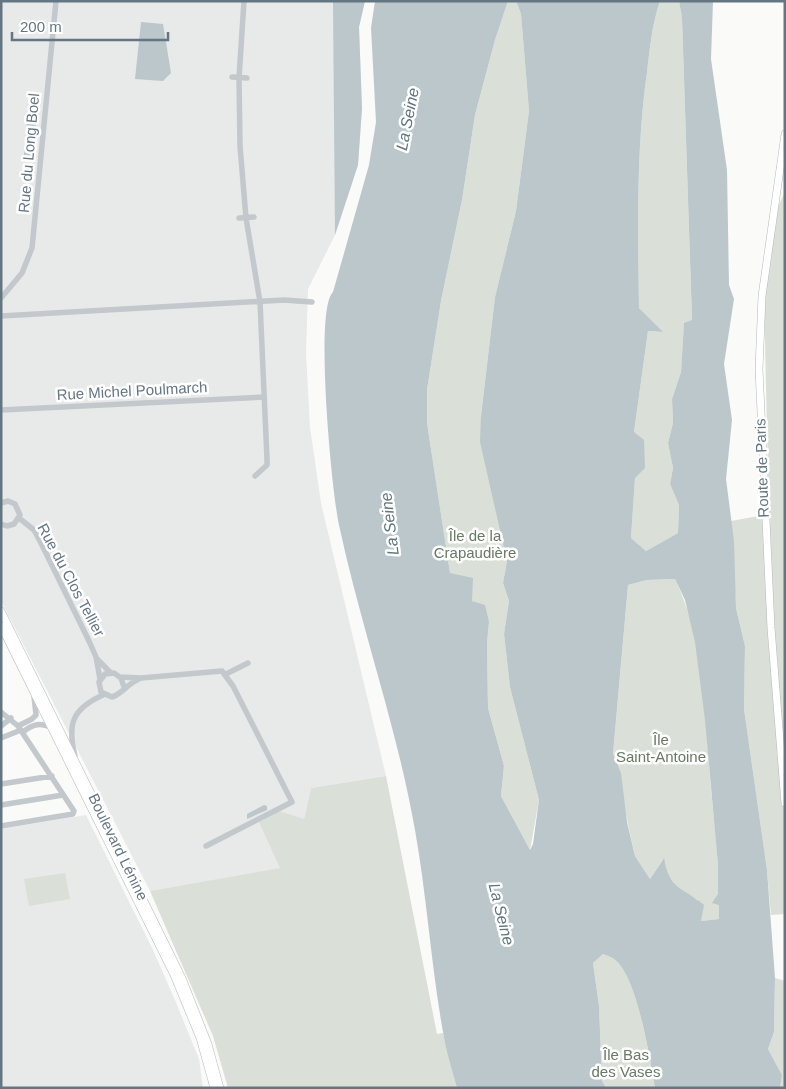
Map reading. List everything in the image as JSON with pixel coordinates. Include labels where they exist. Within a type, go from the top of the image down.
[{"type":"main road","name":"Route de Paris","points":[[785,134],[763,289],[759,369],[770,619],[785,802]]},
{"type":"main road","name":"Boulevard Lénine","points":[[1,611],[182,978],[208,1044],[220,1088]]},
{"type":"main road","name":"Boulevard Lénine","points":[[1,626],[185,999],[200,1038],[214,1088]]},
{"type":"street","name":"Rue du Long Boel","points":[[1,298],[22,273],[32,248],[56,1]]},
{"type":"street","points":[[244,1],[239,78],[243,119],[246,218],[260,302],[267,463],[255,476]]},
{"type":"street","points":[[232,77],[247,78]]},
{"type":"street","points":[[239,218],[254,218]]},
{"type":"street","points":[[1,316],[300,300],[312,302]]},
{"type":"street","name":"Rue Michel Poulmarch","points":[[1,410],[264,397]]},
{"type":"street","name":"Rue du Clos Tellier","points":[[1,503],[8,501],[15,504],[19,511],[19,518],[11,526],[1,524]]},
{"type":"street","name":"Rue du Clos Tellier","points":[[19,518],[34,530],[96,657],[100,679],[99,689],[103,694],[116,697],[124,687],[141,678]]},
{"type":"street","name":"Rue du Clos Tellier","points":[[96,657],[111,672],[120,676],[141,678],[219,670],[226,674]]},
{"type":"street","points":[[206,846],[292,802],[226,674],[248,663]]},
{"type":"street","points":[[100,679],[111,672]]},
{"type":"street","points":[[120,676],[124,687]]},
{"type":"street","points":[[21,729],[36,715],[32,689]]},
{"type":"street","points":[[76,761],[71,736],[73,718],[82,707],[103,694]]},
{"type":"street","points":[[1,712],[11,718],[21,729],[74,813],[1,826]]},
{"type":"street","points":[[1,726],[11,718]]},
{"type":"street","points":[[1,738],[21,729],[40,724],[52,728]]},
{"type":"street","points":[[1,784],[52,776]]},
{"type":"street","points":[[1,805],[63,795]]},
{"type":"shaded area","points":[[1,1],[365,1],[359,27],[362,108],[358,165],[335,235],[308,289],[306,354],[310,427],[321,503],[386,776],[311,788],[303,823],[281,868],[150,891],[1,601]]},
{"type":"shaded area","points":[[86,815],[153,950],[175,1000],[199,1059],[203,1088],[1,1088],[1,829]]},
{"type":"green space","name":"Île de la Crapaudière","points":[[508,1],[516,1],[521,14],[529,111],[516,211],[495,297],[481,416],[507,561],[503,583],[509,601],[504,634],[510,687],[539,800],[530,850],[501,796],[504,766],[488,708],[487,643],[489,622],[450,573],[427,423],[427,390],[441,301],[462,200],[475,115],[495,40]]},
{"type":"green space","points":[[660,1],[679,1],[682,18],[692,321],[684,324],[681,372],[672,399],[673,423],[668,443],[673,468],[670,484],[679,505],[678,533],[646,551],[631,538],[635,477],[634,432],[648,331],[662,332],[639,308],[638,190],[643,101],[655,18]]},
{"type":"green space","points":[[785,192],[785,914],[771,915],[767,870],[744,709],[745,646],[736,608],[731,521],[769,514],[764,301],[775,213]]},
{"type":"green space","name":"Île Saint-Antoine","points":[[675,579],[685,602],[698,651],[717,849],[719,919],[701,921],[698,900],[675,884],[668,874],[663,859],[650,879],[635,856],[613,755],[628,585],[647,580]]},
{"type":"green space","points":[[386,776],[437,1034],[443,1033],[457,1088],[228,1088],[213,1036],[150,891],[280,868],[259,822],[279,811],[304,819],[311,788]]},
{"type":"green space","points":[[65,873],[70,899],[29,906],[24,879]]},
{"type":"green space","name":"Île Bas des Vases","points":[[603,954],[614,959],[622,968],[636,999],[655,1088],[606,1088],[602,1081],[599,1006],[593,963]]},
{"type":"green space","points":[[775,978],[785,981],[785,1088],[780,1088],[782,1075],[768,1049],[774,1032]]},
{"type":"water","points":[[333,1],[365,1],[359,27],[362,108],[358,165],[335,235]]},
{"type":"water","name":"La Seine","points":[[375,1],[508,1],[495,40],[475,115],[462,200],[441,301],[427,390],[427,423],[450,573],[473,578],[472,601],[485,605],[489,622],[487,643],[488,708],[504,766],[501,796],[530,850],[533,844],[539,800],[510,687],[504,634],[509,601],[503,583],[507,561],[480,442],[481,416],[495,297],[516,211],[529,111],[521,14],[516,1],[660,1],[655,18],[643,101],[638,190],[639,308],[663,332],[648,331],[634,432],[644,440],[645,468],[635,478],[631,538],[646,551],[678,533],[679,505],[670,484],[673,468],[668,443],[673,423],[672,399],[681,372],[684,323],[692,320],[682,18],[679,1],[713,1],[711,59],[727,170],[729,285],[734,299],[724,364],[732,420],[726,479],[734,541],[736,608],[745,646],[744,709],[767,870],[775,978],[774,1032],[768,1049],[782,1075],[780,1088],[655,1088],[636,999],[622,968],[614,959],[603,954],[593,963],[599,1006],[602,1081],[606,1088],[457,1088],[443,1032],[415,830],[399,753],[339,525],[329,442],[326,403],[325,331],[328,306],[369,165],[376,122],[371,28]],"holes":[[[675,579],[685,600],[695,642],[705,720],[718,865],[718,894],[712,903],[719,905],[719,919],[701,921],[704,905],[673,882],[669,876],[664,858],[650,879],[635,856],[627,822],[621,773],[613,754],[628,585],[647,580]]]},
{"type":"water","points":[[141,22],[163,24],[171,73],[163,81],[135,79]]},
{"type":"water","points":[[32,103],[37,104],[38,107],[33,157],[28,161],[24,160],[24,155],[28,109]]},
{"type":"water","points":[[264,805],[267,806],[267,810],[247,819],[247,814]]}]
